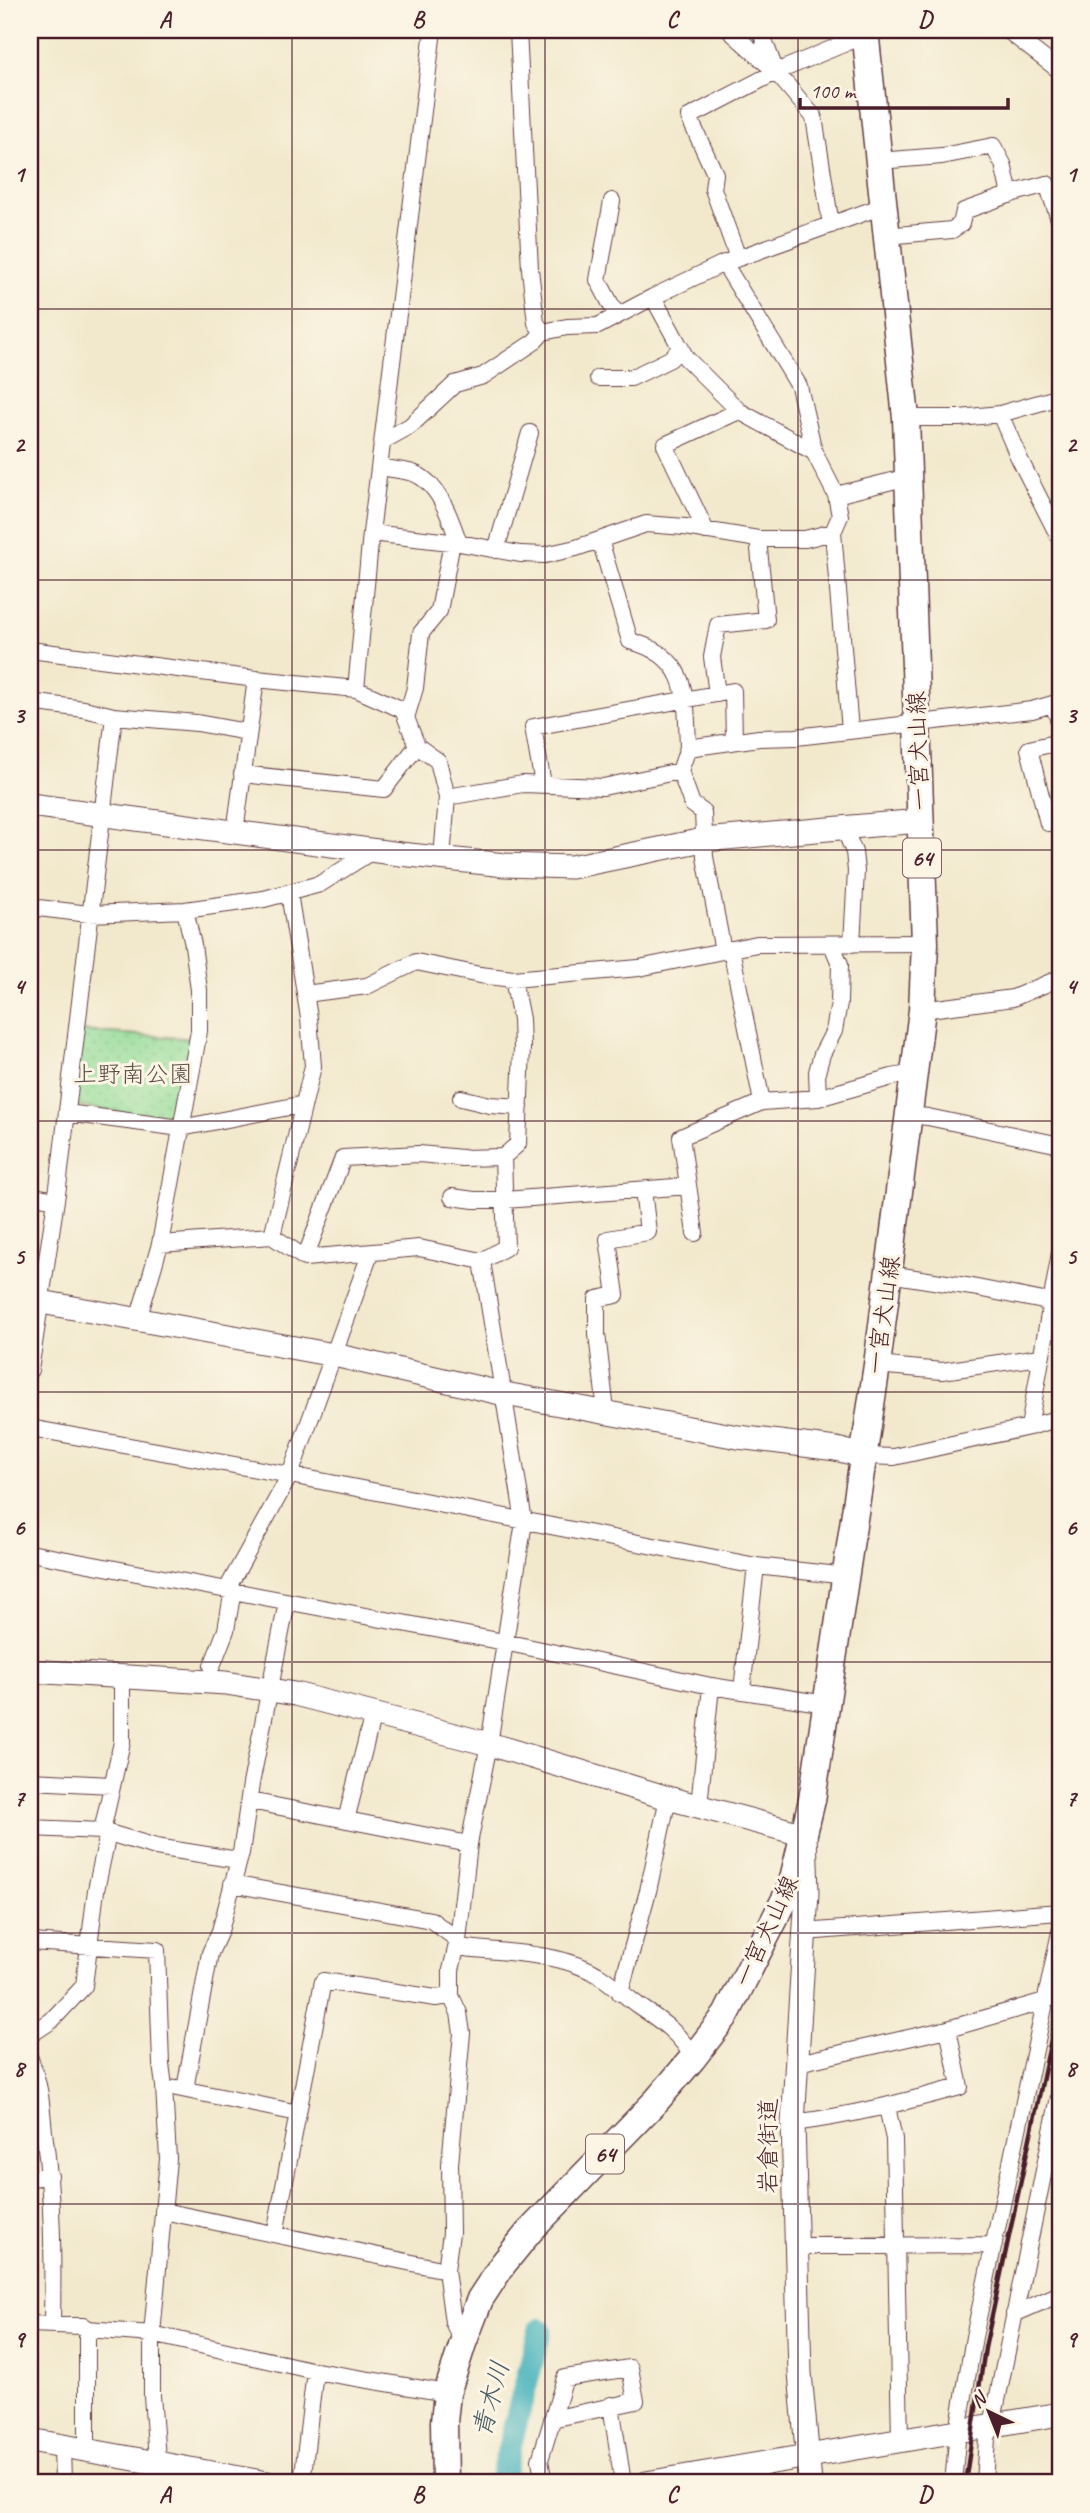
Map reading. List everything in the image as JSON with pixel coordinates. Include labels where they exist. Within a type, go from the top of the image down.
[{"type":"main road","name":"一宮犬山線","points":[[444,2483],[447,2393],[480,2299],[528,2232],[657,2100],[726,2015],[791,1887],[805,1835],[847,1577],[890,1274],[922,1010],[925,943],[906,418],[865,32]]},
{"type":"street","points":[[356,689],[371,533],[433,30]]},
{"type":"street","points":[[518,30],[530,269],[536,323],[543,332]]},
{"type":"street","points":[[729,30],[776,72],[814,117],[831,225]]},
{"type":"street","points":[[760,30],[776,72]]},
{"type":"street","points":[[1007,30],[1060,71]]},
{"type":"street","points":[[850,730],[833,532],[840,516],[836,495],[814,452],[799,386],[731,260],[713,189],[715,174],[689,117],[776,72],[865,32]]},
{"type":"street","points":[[878,161],[942,156],[993,146],[1003,164],[1010,195]]},
{"type":"street","points":[[886,236],[952,230],[962,223],[964,211],[1047,184],[1060,222]]},
{"type":"street","points":[[612,201],[598,280],[617,316]]},
{"type":"street","points":[[383,442],[410,426],[454,384],[483,376],[534,342],[543,332],[567,327],[598,326],[731,260],[883,206]]},
{"type":"street","points":[[653,297],[686,358],[739,411],[814,452]]},
{"type":"street","points":[[598,378],[631,378],[670,359],[681,348]]},
{"type":"street","points":[[906,418],[960,418],[1000,414],[1060,397]]},
{"type":"street","points":[[706,531],[665,445],[739,411]]},
{"type":"street","points":[[1000,414],[1054,515],[1060,540]]},
{"type":"street","points":[[496,550],[530,433]]},
{"type":"street","points":[[379,467],[414,473],[422,478],[448,514],[455,543],[439,611],[421,634],[415,688],[407,718]]},
{"type":"street","points":[[836,495],[908,477]]},
{"type":"street","points":[[371,533],[545,555],[646,524],[758,539],[805,539],[833,532]]},
{"type":"street","points":[[717,694],[712,657],[718,625],[766,620],[758,539]]},
{"type":"street","points":[[600,540],[630,641],[648,646],[672,663],[686,699],[688,748],[680,771],[691,804],[703,812],[703,840],[727,950],[743,999],[762,1102]]},
{"type":"street","points":[[30,650],[256,680],[356,689],[403,710],[417,746],[438,761],[447,797],[442,858]]},
{"type":"street","points":[[235,832],[256,680]]},
{"type":"street","points":[[543,784],[533,727],[733,691],[734,741]]},
{"type":"street","points":[[30,702],[114,716],[197,723],[247,732]]},
{"type":"street","points":[[688,748],[1032,710],[1057,703],[1060,723]]},
{"type":"street","points":[[30,1370],[36,1301],[58,1187],[114,716]]},
{"type":"street","points":[[1060,742],[1029,749],[1048,823],[1060,821]]},
{"type":"street","points":[[242,774],[384,789],[417,746]]},
{"type":"street","points":[[447,797],[523,784],[603,787],[680,771]]},
{"type":"street","points":[[30,805],[442,858],[505,865],[571,867],[703,840],[920,821]]},
{"type":"street","points":[[844,828],[854,852],[856,871],[852,944]]},
{"type":"street","points":[[30,907],[89,914],[185,910],[264,900],[320,884],[374,850]]},
{"type":"street","points":[[272,1236],[313,1066],[306,994],[289,892]]},
{"type":"street","points":[[138,1320],[160,1244],[165,1203],[199,1031],[199,990],[185,910]]},
{"type":"street","points":[[306,994],[367,986],[416,962],[513,979],[639,968],[757,944],[925,943]]},
{"type":"street","points":[[818,1098],[817,1072],[822,1054],[834,1031],[839,1003],[840,964],[832,945]]},
{"type":"street","points":[[922,1010],[1013,998],[1060,978]]},
{"type":"street","points":[[305,1258],[343,1158],[419,1154],[462,1158],[503,1157],[518,1144],[523,1048],[521,1019],[513,979]]},
{"type":"street","points":[[695,1233],[681,1137],[762,1102],[818,1098],[915,1073]]},
{"type":"street","points":[[461,1098],[490,1105],[520,1107]]},
{"type":"street","points":[[67,1113],[181,1128],[304,1104]]},
{"type":"street","points":[[909,1115],[928,1116],[1060,1145]]},
{"type":"street","points":[[160,1244],[272,1236],[305,1258],[419,1248],[482,1261],[506,1247],[503,1157]]},
{"type":"street","points":[[452,1197],[505,1200],[688,1186]]},
{"type":"street","points":[[606,1411],[597,1334],[597,1299],[616,1295],[608,1239],[648,1232],[643,1190]]},
{"type":"street","points":[[30,1195],[55,1200]]},
{"type":"street","points":[[1029,1427],[1041,1357],[1056,1304],[1060,1253]]},
{"type":"street","points":[[212,1666],[226,1630],[230,1590],[290,1475],[370,1254]]},
{"type":"street","points":[[463,2343],[453,2322],[446,2270],[451,2233],[450,2164],[462,2033],[459,2013],[451,1996],[451,1970],[457,1944],[469,1844],[489,1744],[524,1521],[482,1261]]},
{"type":"street","points":[[890,1274],[1056,1304]]},
{"type":"street","points":[[36,1301],[334,1355],[505,1394],[738,1437],[836,1449],[864,1456],[894,1457],[1060,1418]]},
{"type":"street","points":[[877,1365],[942,1371],[1041,1357]]},
{"type":"street","points":[[30,1428],[290,1475],[757,1566],[847,1577]]},
{"type":"street","points":[[30,1553],[504,1642],[711,1686],[827,1704]]},
{"type":"street","points":[[742,1690],[757,1566]]},
{"type":"street","points":[[186,2089],[209,1953],[220,1931],[242,1853],[251,1784],[286,1602]]},
{"type":"street","points":[[30,1671],[122,1675],[270,1689],[489,1744],[668,1798],[805,1835]]},
{"type":"street","points":[[30,2035],[51,2021],[84,1986],[96,1890],[107,1838],[102,1831],[122,1742],[122,1675]]},
{"type":"street","points":[[699,1806],[711,1686]]},
{"type":"street","points":[[346,1820],[373,1714]]},
{"type":"street","points":[[30,1781],[112,1785]]},
{"type":"street","points":[[620,1993],[648,1891],[668,1798]]},
{"type":"street","points":[[250,1801],[469,1844]]},
{"type":"street","points":[[30,1828],[102,1831],[156,1847],[238,1860]]},
{"type":"street","name":"岩倉街道","points":[[805,1835],[807,1893],[793,2123],[800,2373],[810,2483]]},
{"type":"street","points":[[232,1884],[431,1920],[457,1944],[554,1959],[600,1976],[658,2019],[684,2042],[693,2058]]},
{"type":"street","points":[[804,1932],[1060,1912]]},
{"type":"street","points":[[953,2483],[958,2431],[974,2337],[1053,1997],[1060,1932]]},
{"type":"street","points":[[30,1942],[157,1950],[160,2064],[164,2086],[168,2159],[152,2334],[152,2396],[158,2473]]},
{"type":"street","points":[[275,2234],[323,1980],[436,1998],[451,1996]]},
{"type":"street","points":[[797,2063],[948,2029],[1053,1997]]},
{"type":"street","points":[[793,2123],[887,2107],[960,2087],[948,2029]]},
{"type":"street","points":[[30,2059],[39,2083],[36,2119],[50,2176],[52,2325]]},
{"type":"street","points":[[164,2086],[298,2113]]},
{"type":"street","points":[[984,2483],[987,2438],[992,2425],[1060,2092]]},
{"type":"street","points":[[887,2107],[894,2139],[900,2439]]},
{"type":"street","points":[[30,2178],[50,2176]]},
{"type":"street","points":[[163,2211],[446,2270]]},
{"type":"street","points":[[795,2246],[994,2245]]},
{"type":"street","points":[[1014,2314],[1060,2294]]},
{"type":"street","points":[[30,2324],[83,2326],[87,2329],[152,2334],[314,2371],[447,2393]]},
{"type":"street","points":[[87,2329],[87,2449]]},
{"type":"street","points":[[544,2483],[540,2460],[552,2419],[565,2378],[630,2368],[636,2402],[552,2419]]},
{"type":"street","points":[[302,2483],[314,2371]]},
{"type":"street","points":[[611,2405],[623,2483]]},
{"type":"street","points":[[646,2483],[700,2479],[900,2439],[1060,2415]]},
{"type":"street","points":[[30,2440],[87,2449],[158,2473],[267,2483]]},
{"type":"street","points":[[62,2446],[63,2483]]},
{"type":"green space","name":"上野南公園","points":[[80,1031],[195,1039],[173,1120],[75,1106]]},
{"type":"waterway","points":[[1053,30],[1060,35]]},
{"type":"waterway","name":"青木川","points":[[500,2483],[540,2330]]},
{"type":"railway","points":[[965,2483],[985,2348],[1060,1998]]}]
